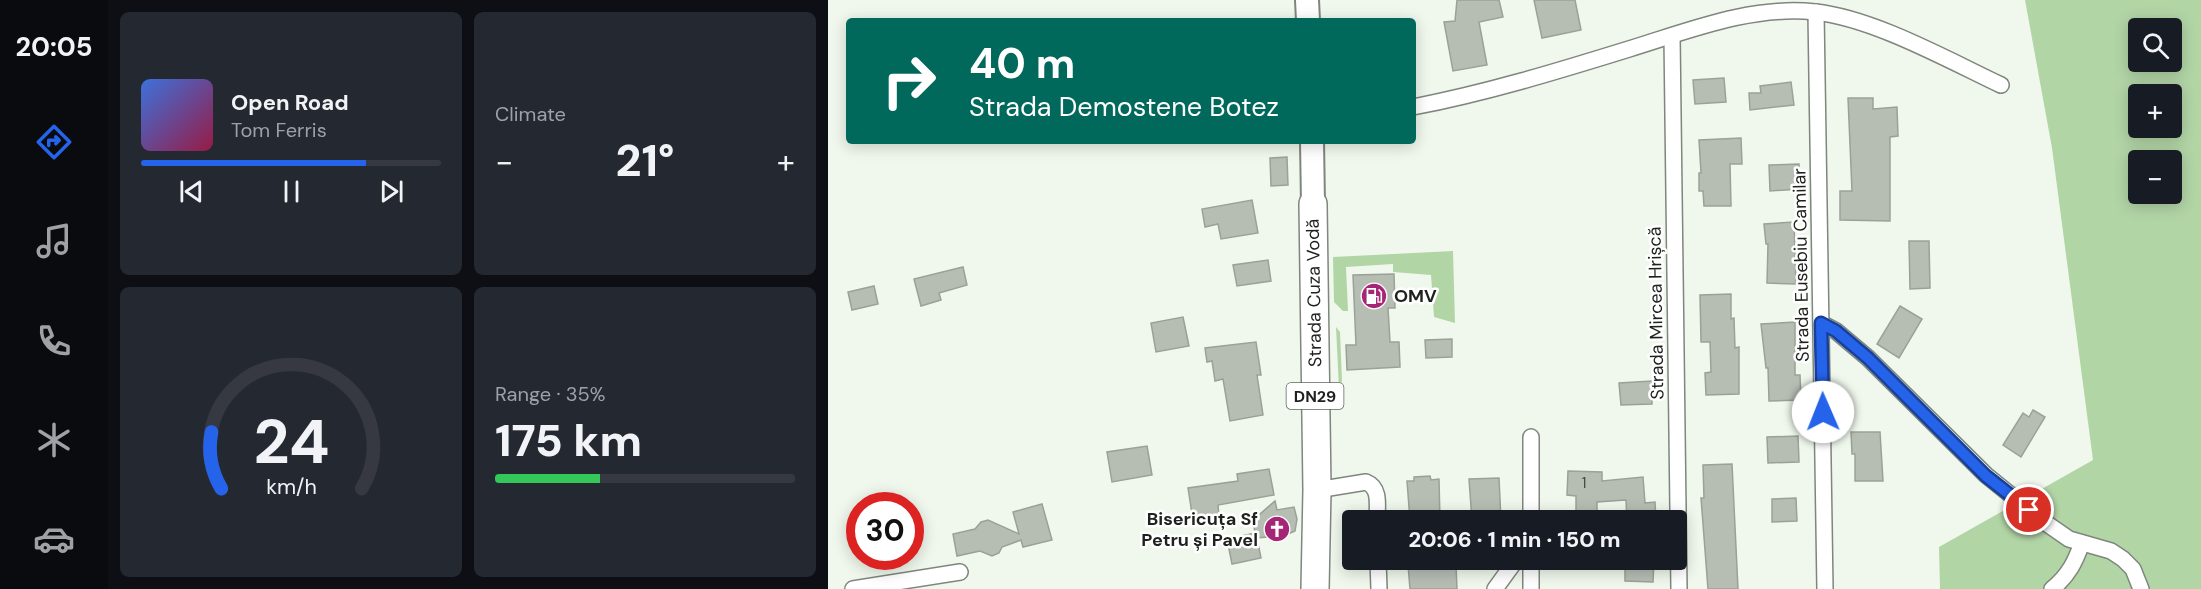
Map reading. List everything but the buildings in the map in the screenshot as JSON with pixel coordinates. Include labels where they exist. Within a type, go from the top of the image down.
[{"type":"highway","name":"Strada Cuza Vodă","points":[[1313,204],[1317,490],[1315,589]]},
{"type":"main road","points":[[1307,0],[1308,18]]},
{"type":"main road","name":"Strada Cuza Vodă","points":[[1312,144],[1313,204]]},
{"type":"street","points":[[1416,106],[1567,68],[1733,19],[1786,11],[1816,12],[1850,19],[1890,34],[2001,85]]},
{"type":"street","name":"Strada Eusebiu Camilar","points":[[1816,12],[1825,589]]},
{"type":"street","name":"Strada Mircea Hrișcă","points":[[1672,36],[1679,589]]},
{"type":"street","points":[[1821,323],[1836,331],[1868,358],[1986,476],[2069,539],[2111,551],[2123,559],[2133,569],[2141,589]]},
{"type":"street","points":[[1531,437],[1531,510]]},
{"type":"street","points":[[1317,490],[1371,483],[1377,490],[1377,510]]},
{"type":"street","points":[[2052,589],[2065,579],[2073,568],[2082,543]]},
{"type":"street","points":[[1378,570],[1378,589]]},
{"type":"street","points":[[1495,589],[1509,570]]},
{"type":"street","points":[[1531,570],[1531,589]]},
{"type":"street","points":[[853,589],[960,572]]},
{"type":"green space","points":[[2025,0],[2201,0],[2201,589],[1940,589],[1939,547],[2093,460],[2052,148]]},
{"type":"green space","points":[[1453,251],[1455,323],[1434,317],[1431,275],[1393,272],[1393,264],[1346,267],[1348,311],[1343,311],[1334,302],[1333,257]]},
{"type":"green space","points":[[1336,327],[1340,332],[1342,381],[1339,388]]},
{"type":"place","name":"OMV","points":[[1374,296]]},
{"type":"place","name":"Bisericuța Sf Petru și Pavel","points":[[1277,529]]},
{"type":"route","points":[[1823,412],[1821,323],[1836,331],[1868,358],[1986,476],[2029,510]]}]
